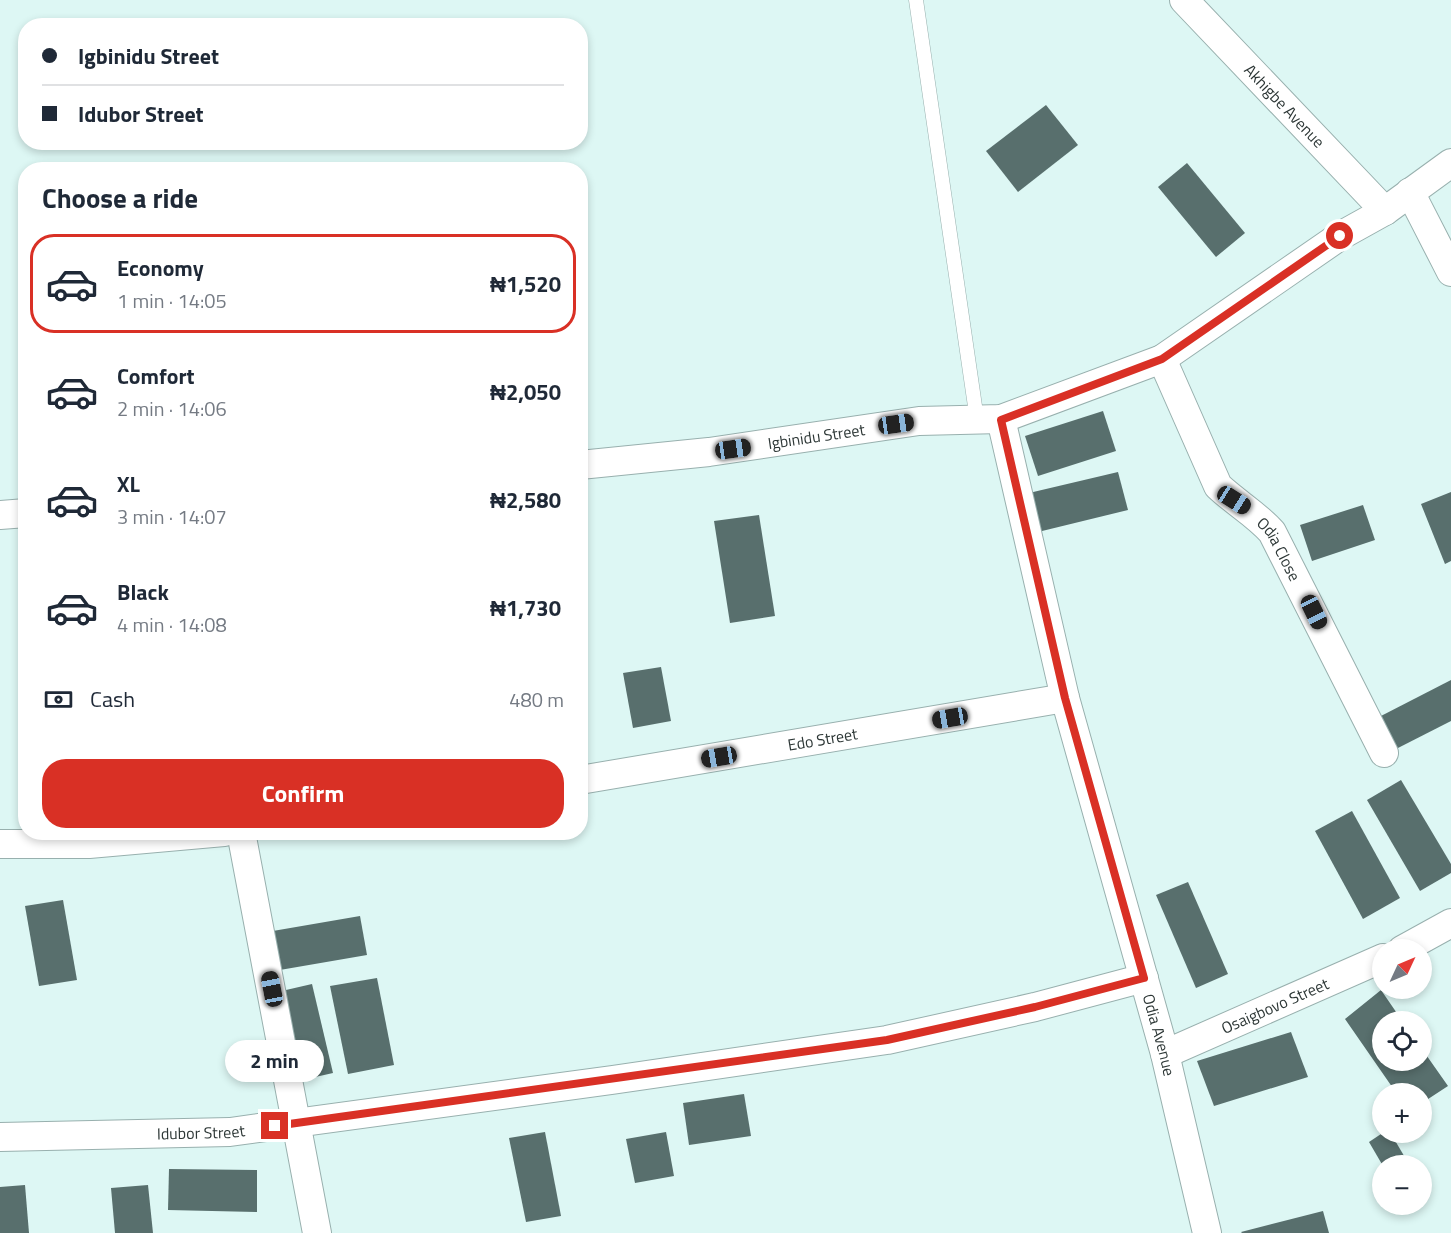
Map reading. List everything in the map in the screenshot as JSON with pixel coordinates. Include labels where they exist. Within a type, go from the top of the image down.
[{"type":"street","name":"Akhigbe Avenue","points":[[1184,0],[1385,211]]},
{"type":"street","name":"Igbinidu Street","points":[[588,464],[709,452],[919,421],[989,420],[1162,359],[1340,236],[1385,211],[1451,163]]},
{"type":"street","points":[[1410,192],[1451,272]]},
{"type":"street","name":"Odia Close","points":[[1162,359],[1218,486],[1257,515],[1272,532],[1384,753]]},
{"type":"street","name":"Odia Avenue","points":[[989,420],[1165,1054],[1207,1233]]},
{"type":"street","points":[[0,515],[18,514]]},
{"type":"street","name":"Edo Street","points":[[588,779],[1065,698]]},
{"type":"street","points":[[0,844],[89,844],[134,840]]},
{"type":"street","points":[[243,840],[298,1123],[317,1233]]},
{"type":"street","points":[[1422,939],[1451,923]]},
{"type":"street","name":"Osaigbovo Street","points":[[1165,1054],[1372,963]]},
{"type":"street","name":"Idubor Street","points":[[0,1137],[230,1132],[298,1123],[887,1040],[1035,1007],[1144,978]]},
{"type":"lane","points":[[916,0],[989,420]]},
{"type":"building","points":[[1046,105],[1078,145],[1018,192],[986,151]]},
{"type":"building","points":[[1187,163],[1245,233],[1216,257],[1158,187]]},
{"type":"building","points":[[1103,411],[1116,451],[1038,476],[1025,436]]},
{"type":"building","points":[[1118,472],[1128,510],[1038,532],[1029,493]]},
{"type":"building","points":[[1451,492],[1451,561],[1445,564],[1421,504]]},
{"type":"building","points":[[1363,505],[1375,540],[1312,561],[1300,525]]},
{"type":"building","points":[[759,515],[775,616],[730,623],[714,521]]},
{"type":"building","points":[[661,667],[671,721],[633,728],[623,673]]},
{"type":"building","points":[[1451,680],[1451,721],[1396,749],[1379,717]]},
{"type":"building","points":[[1401,780],[1451,864],[1451,873],[1420,891],[1367,800]]},
{"type":"building","points":[[1352,811],[1400,898],[1363,919],[1315,831]]},
{"type":"building","points":[[1188,882],[1228,974],[1196,988],[1156,895]]},
{"type":"building","points":[[63,900],[77,980],[39,986],[25,906]]},
{"type":"building","points":[[360,916],[367,955],[274,971],[267,932]]},
{"type":"building","points":[[377,978],[394,1065],[348,1074],[330,986]]},
{"type":"building","points":[[312,984],[333,1073],[293,1082],[273,993]]},
{"type":"building","points":[[1372,997],[1387,999],[1395,1011],[1372,1011],[1372,1058],[1345,1019]]},
{"type":"building","points":[[1291,1032],[1308,1077],[1214,1106],[1197,1061]]},
{"type":"building","points":[[1432,1063],[1448,1086],[1432,1096],[1432,1083],[1389,1083],[1381,1071],[1432,1071]]},
{"type":"building","points":[[744,1094],[751,1136],[689,1145],[683,1103]]},
{"type":"building","points":[[545,1132],[561,1216],[526,1222],[509,1138]]},
{"type":"building","points":[[666,1132],[674,1176],[635,1183],[626,1139]]},
{"type":"building","points":[[1372,1140],[1372,1143],[1396,1143],[1404,1155],[1377,1155],[1369,1142]]},
{"type":"building","points":[[169,1169],[257,1170],[257,1212],[168,1210]]},
{"type":"building","points":[[25,1185],[29,1233],[0,1233],[0,1187]]},
{"type":"building","points":[[148,1185],[153,1233],[115,1233],[111,1188]]},
{"type":"building","points":[[1323,1211],[1329,1233],[1241,1232]]},
{"type":"route","points":[[275,1126],[887,1040],[1035,1007],[1144,978],[1065,698],[1001,420],[1162,359],[1340,236]]}]
